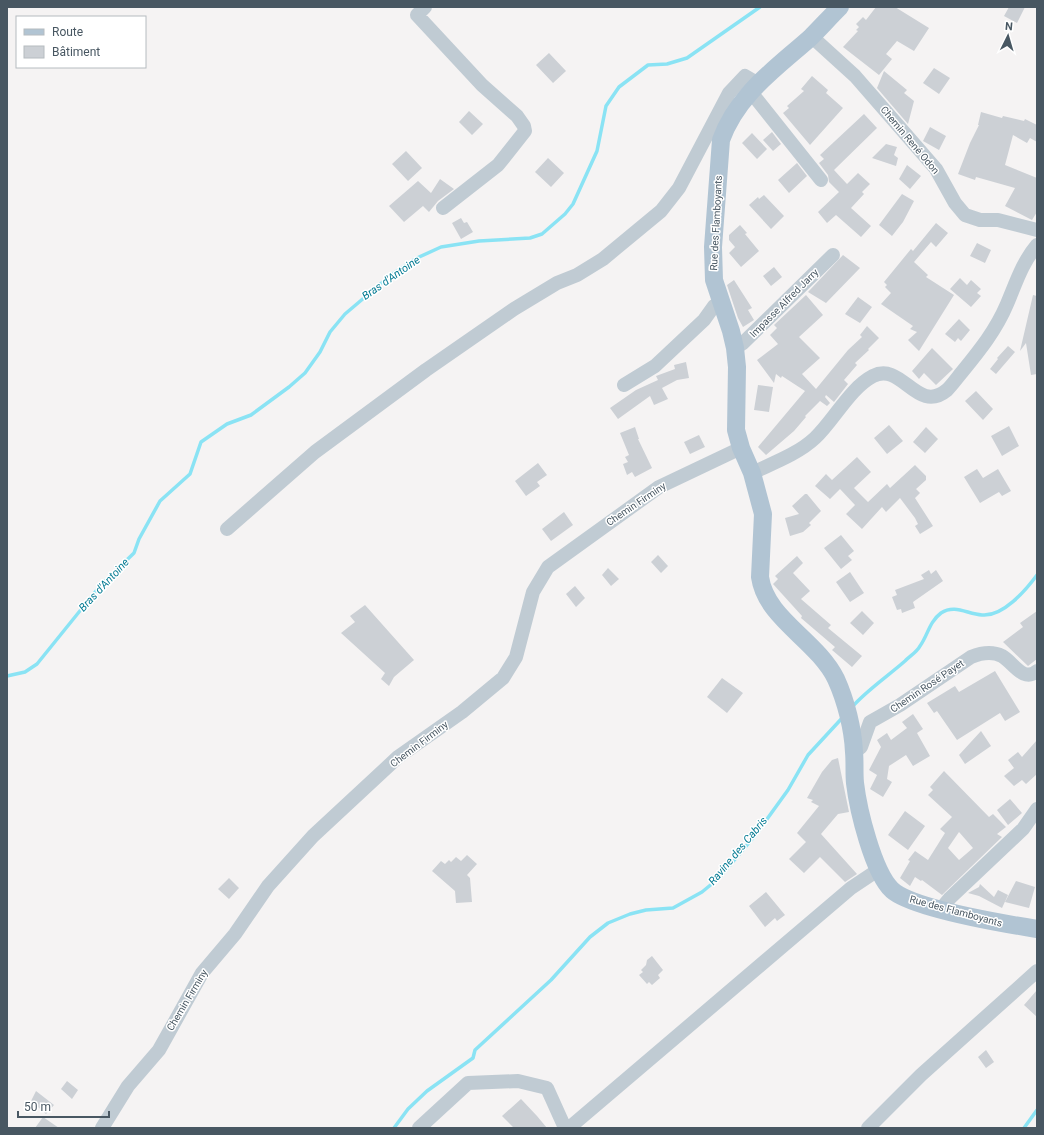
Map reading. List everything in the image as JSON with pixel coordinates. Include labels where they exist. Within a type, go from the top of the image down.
[{"type":"main road","name":"Rue des Flamboyants","points":[[840,7],[811,36],[754,87],[736,108],[726,126],[721,140],[713,247],[714,280],[735,348],[737,368],[736,430],[741,448],[752,472],[763,514],[760,577],[766,598],[776,611],[815,649],[828,665],[837,681],[844,704],[853,745],[857,798],[878,870],[886,882],[893,890],[905,898],[941,909],[1037,930]]},
{"type":"street","points":[[425,7],[417,15],[482,85],[517,116],[524,126],[525,131],[498,165],[443,208]]},
{"type":"street","name":"Chemin René Odon","points":[[811,36],[855,76],[936,168],[955,203],[965,215],[980,220],[998,220],[1037,230]]},
{"type":"street","points":[[227,529],[315,452],[420,374],[514,309],[557,283],[577,275],[602,259],[656,215],[679,188],[729,94],[745,76],[821,180]]},
{"type":"street","points":[[752,472],[803,448],[816,437],[850,397],[873,376],[881,373],[894,375],[915,392],[926,396],[938,396],[947,390],[984,346],[998,325],[1027,257],[1037,245]]},
{"type":"street","name":"Impasse Alfred Jarry","points":[[735,348],[743,343],[833,255]]},
{"type":"street","points":[[624,385],[655,366],[704,320],[714,306],[720,302]]},
{"type":"street","name":"Chemin Firminy","points":[[102,1128],[128,1086],[159,1050],[202,973],[235,934],[268,886],[313,836],[398,757],[462,712],[503,678],[516,657],[533,592],[548,567],[660,486],[741,448]]},
{"type":"street","name":"Chemin Rosé Payet","points":[[853,745],[861,747],[870,722],[900,705],[971,657],[982,653],[992,653],[1003,656],[1022,673],[1028,674],[1037,671]]},
{"type":"street","points":[[941,909],[950,898],[1024,829],[1037,809]]},
{"type":"street","points":[[569,1128],[850,888],[878,870]]},
{"type":"street","points":[[868,1128],[921,1075],[1037,971]]},
{"type":"street","points":[[419,1128],[468,1083],[518,1081],[547,1088],[565,1128]]},
{"type":"building","points":[[876,7],[895,7],[929,28],[914,51],[897,41],[886,54],[892,59],[879,75],[843,47],[858,31],[856,30],[859,27],[856,24],[863,17],[866,20]]},
{"type":"building","points":[[1009,7],[1025,7],[1017,23],[1004,16]]},
{"type":"building","points":[[549,53],[566,71],[553,83],[536,65]]},
{"type":"building","points":[[934,68],[950,78],[939,94],[923,83]]},
{"type":"building","points":[[884,71],[907,90],[904,93],[914,101],[908,124],[877,88]]},
{"type":"building","points":[[812,76],[828,90],[826,93],[843,108],[810,145],[783,113],[789,108],[787,106],[804,91],[801,89]]},
{"type":"building","points":[[469,111],[483,124],[472,135],[459,122]]},
{"type":"building","points":[[981,112],[1002,118],[1003,116],[1024,121],[1025,119],[1037,125],[1037,142],[1030,138],[1027,143],[1013,135],[1005,165],[1037,178],[1037,212],[1032,220],[1005,206],[1015,188],[976,177],[975,180],[958,174],[979,125]]},
{"type":"building","points":[[864,114],[877,128],[834,170],[847,184],[858,173],[870,184],[862,192],[864,194],[851,208],[871,226],[861,237],[836,215],[827,223],[818,212],[839,192],[829,182],[828,175],[819,163],[824,159],[820,155]]},
{"type":"building","points":[[930,127],[946,136],[939,150],[923,141]]},
{"type":"building","points":[[772,132],[781,144],[773,151],[763,140]]},
{"type":"building","points":[[752,133],[767,149],[757,159],[742,143]]},
{"type":"building","points":[[886,144],[897,147],[894,155],[898,158],[896,166],[872,158]]},
{"type":"building","points":[[406,151],[422,168],[408,181],[392,164]]},
{"type":"building","points":[[548,158],[564,173],[551,187],[535,172]]},
{"type":"building","points":[[797,163],[807,176],[789,193],[778,180]]},
{"type":"building","points":[[907,165],[921,176],[910,189],[899,179]]},
{"type":"building","points":[[440,179],[454,189],[438,201],[429,212],[423,206],[404,222],[389,206],[418,181],[431,193]]},
{"type":"building","points":[[902,194],[914,201],[903,222],[892,236],[879,225]]},
{"type":"building","points":[[764,195],[784,216],[771,229],[749,205],[758,197],[759,199]]},
{"type":"building","points":[[461,218],[464,223],[467,222],[473,232],[461,239],[452,223]]},
{"type":"building","points":[[936,223],[948,233],[936,247],[931,242],[914,262],[928,275],[926,277],[954,295],[919,351],[908,340],[917,332],[910,329],[913,326],[881,304],[891,293],[885,287],[887,285],[884,282],[911,249],[913,251]]},
{"type":"building","points":[[740,225],[747,233],[745,234],[759,251],[741,267],[729,253],[735,247],[729,240],[729,235]]},
{"type":"building","points":[[977,243],[991,250],[985,263],[970,256]]},
{"type":"building","points":[[843,255],[860,268],[826,303],[808,292]]},
{"type":"building","points":[[774,267],[782,277],[771,286],[763,276]]},
{"type":"building","points":[[960,278],[967,285],[971,280],[981,289],[977,293],[981,296],[971,307],[950,289]]},
{"type":"building","points":[[734,280],[752,308],[748,310],[754,320],[743,327],[738,318],[727,285]]},
{"type":"building","points":[[806,295],[823,315],[799,337],[820,358],[802,374],[816,389],[848,350],[862,337],[860,335],[867,326],[879,338],[855,363],[857,365],[844,380],[848,384],[834,402],[826,395],[825,397],[830,403],[827,406],[820,401],[805,416],[806,417],[794,431],[766,455],[758,447],[805,391],[782,376],[781,378],[776,374],[774,383],[757,360],[778,344],[770,335],[777,328],[774,325]]},
{"type":"building","points":[[1033,295],[1037,296],[1037,374],[1031,375],[1026,343],[1020,351]]},
{"type":"building","points":[[858,297],[872,307],[860,323],[845,314]]},
{"type":"building","points":[[959,319],[970,330],[961,341],[958,338],[955,342],[945,334]]},
{"type":"building","points":[[1008,346],[1015,352],[996,374],[990,369],[998,359],[997,358]]},
{"type":"building","points":[[932,348],[953,369],[936,385],[924,373],[919,379],[912,371]]},
{"type":"building","points":[[686,362],[689,378],[677,380],[662,388],[668,399],[654,405],[650,396],[618,419],[610,408],[636,390],[658,380],[656,376],[675,369],[674,365]]},
{"type":"building","points":[[758,385],[773,387],[769,412],[754,410]]},
{"type":"building","points":[[976,391],[993,409],[983,420],[965,401]]},
{"type":"building","points":[[889,425],[903,441],[887,454],[874,438]]},
{"type":"building","points":[[1009,426],[1019,446],[1002,456],[991,436]]},
{"type":"building","points":[[635,427],[638,439],[652,468],[635,477],[632,472],[627,475],[623,464],[628,462],[625,457],[629,455],[620,433]]},
{"type":"building","points":[[926,427],[938,439],[925,453],[913,442]]},
{"type":"building","points":[[699,435],[705,447],[690,454],[684,442]]},
{"type":"building","points":[[857,457],[871,472],[854,488],[868,502],[887,484],[890,488],[915,465],[926,476],[926,480],[916,489],[920,493],[915,498],[933,526],[920,534],[915,526],[918,524],[915,518],[900,498],[886,512],[882,507],[862,529],[846,514],[855,505],[840,489],[830,499],[815,486],[826,474],[832,480]]},
{"type":"building","points":[[538,463],[547,475],[537,482],[540,486],[526,496],[515,481]]},
{"type":"building","points":[[977,469],[983,478],[998,469],[1011,491],[1002,496],[999,492],[980,503],[964,477]]},
{"type":"building","points":[[805,494],[807,494],[821,511],[809,523],[811,525],[803,532],[790,536],[785,518],[799,514],[792,506]]},
{"type":"building","points":[[564,512],[573,525],[551,541],[542,529]]},
{"type":"building","points":[[841,535],[854,551],[848,556],[852,560],[841,569],[824,548]]},
{"type":"building","points":[[658,555],[668,566],[661,573],[651,562]]},
{"type":"building","points":[[797,556],[803,563],[793,573],[810,591],[801,599],[831,625],[828,628],[862,656],[852,667],[832,650],[835,647],[801,618],[802,616],[773,584],[778,579],[775,576]]},
{"type":"building","points":[[608,568],[619,579],[611,586],[602,575]]},
{"type":"building","points":[[929,570],[931,574],[936,570],[943,581],[913,602],[915,608],[902,613],[901,609],[897,610],[892,597],[897,595],[895,590],[924,579],[921,575]]},
{"type":"building","points":[[850,572],[864,593],[850,602],[836,582]]},
{"type":"building","points":[[575,586],[585,598],[576,607],[566,594]]},
{"type":"building","points":[[365,605],[414,660],[394,677],[389,686],[381,679],[385,673],[341,633],[355,622],[350,616]]},
{"type":"building","points":[[862,611],[874,623],[863,635],[850,623]]},
{"type":"building","points":[[1037,611],[1037,659],[1028,666],[1003,642],[1023,627],[1020,623]]},
{"type":"building","points":[[995,671],[1020,712],[1005,721],[1000,713],[957,740],[937,711],[934,713],[927,703],[955,686],[959,692]]},
{"type":"building","points":[[722,678],[743,693],[727,713],[707,697]]},
{"type":"building","points":[[913,714],[923,729],[917,733],[930,756],[913,766],[906,755],[889,766],[887,779],[892,782],[883,797],[870,789],[877,775],[869,770],[881,747],[877,740],[887,733],[891,740],[907,728],[902,722]]},
{"type":"building","points":[[981,731],[991,746],[965,764],[959,755]]},
{"type":"building","points":[[1037,740],[1037,774],[1026,784],[1022,780],[1014,786],[1004,776],[1014,768],[1008,760],[1018,752],[1022,757]]},
{"type":"building","points":[[838,758],[849,812],[838,814],[821,834],[857,874],[845,882],[820,857],[804,873],[789,859],[806,842],[797,833],[819,806],[811,802],[813,800],[807,798],[822,772],[832,760]]},
{"type":"building","points":[[944,771],[989,817],[993,814],[1006,827],[997,834],[1002,837],[942,895],[922,880],[921,881],[915,877],[910,886],[900,878],[910,861],[908,860],[915,851],[928,860],[945,833],[940,829],[952,817],[928,795],[933,790],[930,787]],"holes":[[[959,832],[973,848],[959,860],[948,848]]]},
{"type":"building","points":[[1010,799],[1022,813],[1008,825],[997,810]]},
{"type":"building","points":[[905,811],[925,826],[908,850],[888,835]]},
{"type":"building","points":[[467,855],[477,864],[467,875],[470,878],[472,902],[456,903],[455,891],[432,871],[441,861],[445,864],[449,860],[451,862],[456,857],[461,861]]},
{"type":"building","points":[[229,878],[239,888],[229,899],[218,889]]},
{"type":"building","points":[[1016,881],[1035,887],[1029,908],[1005,902]]},
{"type":"building","points":[[980,884],[994,897],[998,890],[1008,895],[1002,908],[979,896],[968,893],[979,887]]},
{"type":"building","points":[[766,892],[785,915],[777,921],[775,918],[765,927],[749,906]]},
{"type":"building","points":[[652,956],[663,970],[658,975],[660,978],[652,985],[649,982],[647,984],[639,975],[643,972],[641,970],[646,965],[647,960]]},
{"type":"building","points":[[1037,990],[1037,1017],[1024,1005]]},
{"type":"building","points":[[986,1050],[994,1062],[986,1068],[978,1057]]},
{"type":"building","points":[[67,1081],[78,1090],[72,1099],[61,1089]]},
{"type":"building","points":[[36,1091],[54,1105],[46,1114],[31,1101]]},
{"type":"building","points":[[521,1099],[547,1128],[514,1128],[502,1116]]},
{"type":"building","points":[[43,1117],[59,1128],[35,1128]]},
{"type":"waterway","name":"Bras d'Antoine","points":[[7,676],[25,672],[37,664],[100,586],[134,553],[139,539],[160,501],[190,474],[201,442],[227,424],[251,415],[289,387],[305,373],[320,352],[330,332],[345,314],[391,275],[417,258],[441,247],[479,241],[530,238],[542,234],[565,214],[573,204],[597,151],[606,106],[619,87],[648,65],[667,64],[687,58],[760,7]]},
{"type":"waterway","name":"Ravine des Cabris","points":[[852,707],[917,650],[923,642],[931,624],[941,613],[951,609],[982,615],[998,612],[1020,595],[1037,575]]},
{"type":"waterway","name":"Ravine des Cabris","points":[[394,1128],[408,1109],[427,1091],[473,1058],[475,1050],[551,980],[590,937],[608,923],[630,914],[646,910],[673,908],[702,892],[719,878],[757,833],[788,790],[808,755],[844,716]]},
{"type":"waterway","points":[[1024,1128],[1037,1110]]}]
